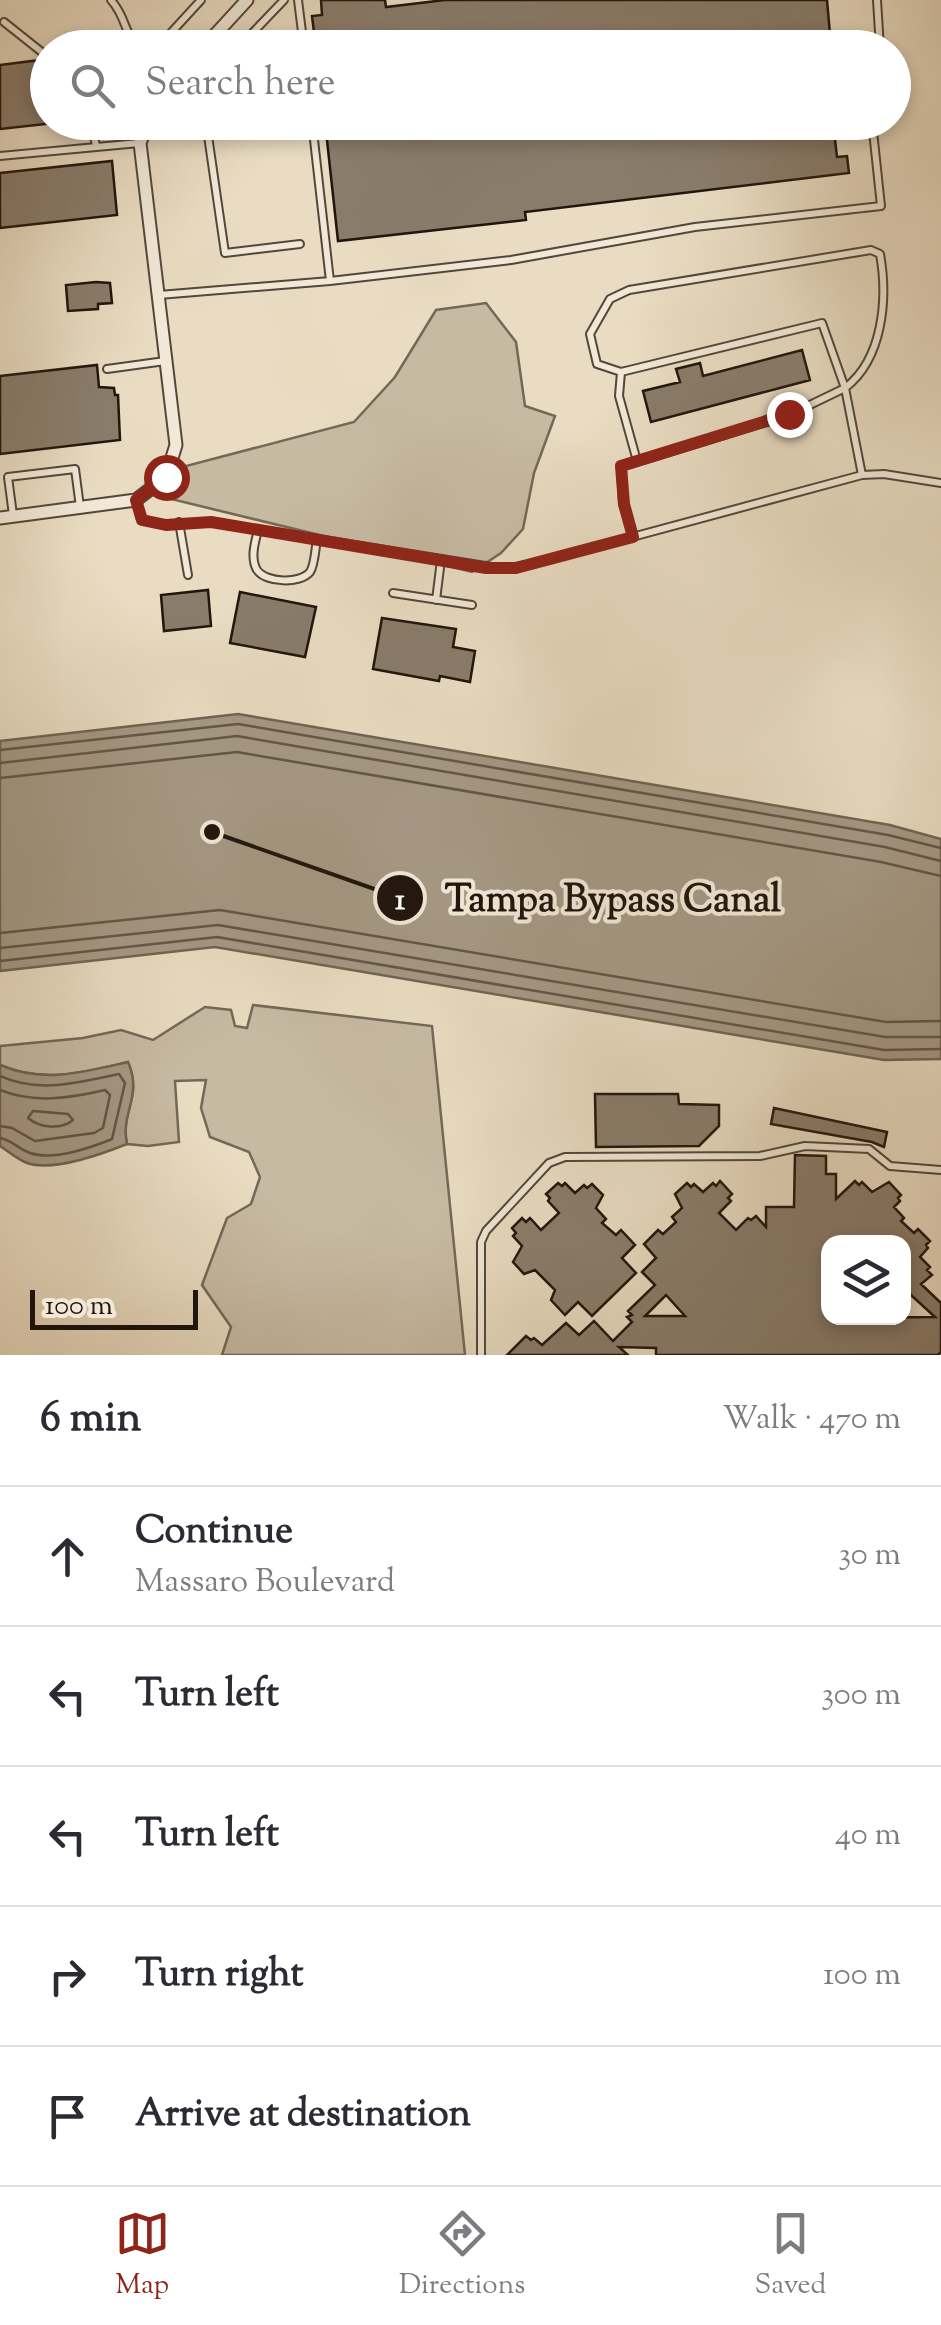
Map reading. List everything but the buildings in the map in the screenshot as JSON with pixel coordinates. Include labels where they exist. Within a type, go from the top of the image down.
[{"type":"street","points":[[220,30],[247,0]]},
{"type":"street","points":[[7,517],[136,500],[166,477],[176,445],[141,140]]},
{"type":"lane","points":[[111,0],[124,16],[128,30]]},
{"type":"lane","points":[[173,30],[201,0]]},
{"type":"lane","points":[[255,30],[284,0]]},
{"type":"lane","points":[[298,0],[302,30]]},
{"type":"lane","points":[[876,0],[878,30]]},
{"type":"lane","points":[[4,22],[30,43]]},
{"type":"lane","points":[[95,140],[96,146]]},
{"type":"lane","points":[[209,140],[225,253],[300,244]]},
{"type":"lane","points":[[314,140],[330,281]]},
{"type":"lane","points":[[158,295],[330,281],[511,260],[695,227],[881,206],[874,140]]},
{"type":"lane","points":[[0,156],[140,143]]},
{"type":"lane","points":[[633,537],[624,504],[621,466],[789,414],[845,388],[862,375],[884,312],[880,254],[871,250],[629,290],[610,299],[590,334],[597,364],[621,372],[822,323],[845,388],[862,475]]},
{"type":"lane","points":[[107,369],[166,361]]},
{"type":"lane","points":[[621,372],[619,396],[636,461]]},
{"type":"lane","points":[[7,517],[4,478],[75,470],[80,507]]},
{"type":"lane","points":[[136,500],[142,520],[154,524],[211,522],[486,568],[516,568],[862,475],[941,482]]},
{"type":"lane","points":[[179,522],[188,575]]},
{"type":"lane","points":[[258,530],[255,566],[269,578],[293,580],[308,574],[317,540]]},
{"type":"lane","points":[[436,600],[441,560]]},
{"type":"lane","points":[[393,593],[472,605]]},
{"type":"lane","points":[[481,1355],[481,1242],[486,1231],[549,1163],[565,1157],[760,1156],[805,1146],[869,1149],[890,1166],[941,1170]]},
{"type":"shaded area","points":[[486,303],[516,342],[525,406],[555,416],[534,473],[523,529],[501,553],[472,572],[167,498],[186,466],[354,422],[395,377],[436,310]]},
{"type":"shaded area","points":[[253,1005],[432,1026],[465,1355],[222,1355],[231,1327],[202,1285],[227,1218],[251,1204],[260,1177],[249,1152],[210,1137],[201,1108],[206,1080],[175,1081],[179,1142],[148,1146],[127,1144],[126,1123],[133,1085],[128,1062],[48,1075],[0,1065],[0,1046],[121,1030],[153,1040],[205,1007],[231,1010],[235,1026],[247,1028]]},
{"type":"water","points":[[238,714],[890,825],[941,839],[941,1059],[884,1060],[215,947],[0,971],[0,741]]},
{"type":"water","points":[[128,1062],[133,1085],[126,1123],[127,1144],[77,1161],[50,1165],[27,1163],[0,1146],[0,1065],[48,1075]]},
{"type":"place","name":"Tampa Bypass Canal","points":[[212,832]]},
{"type":"route","points":[[166,477],[136,500],[142,520],[166,525],[211,522],[486,568],[516,568],[633,537],[624,504],[621,466],[789,414]]}]
